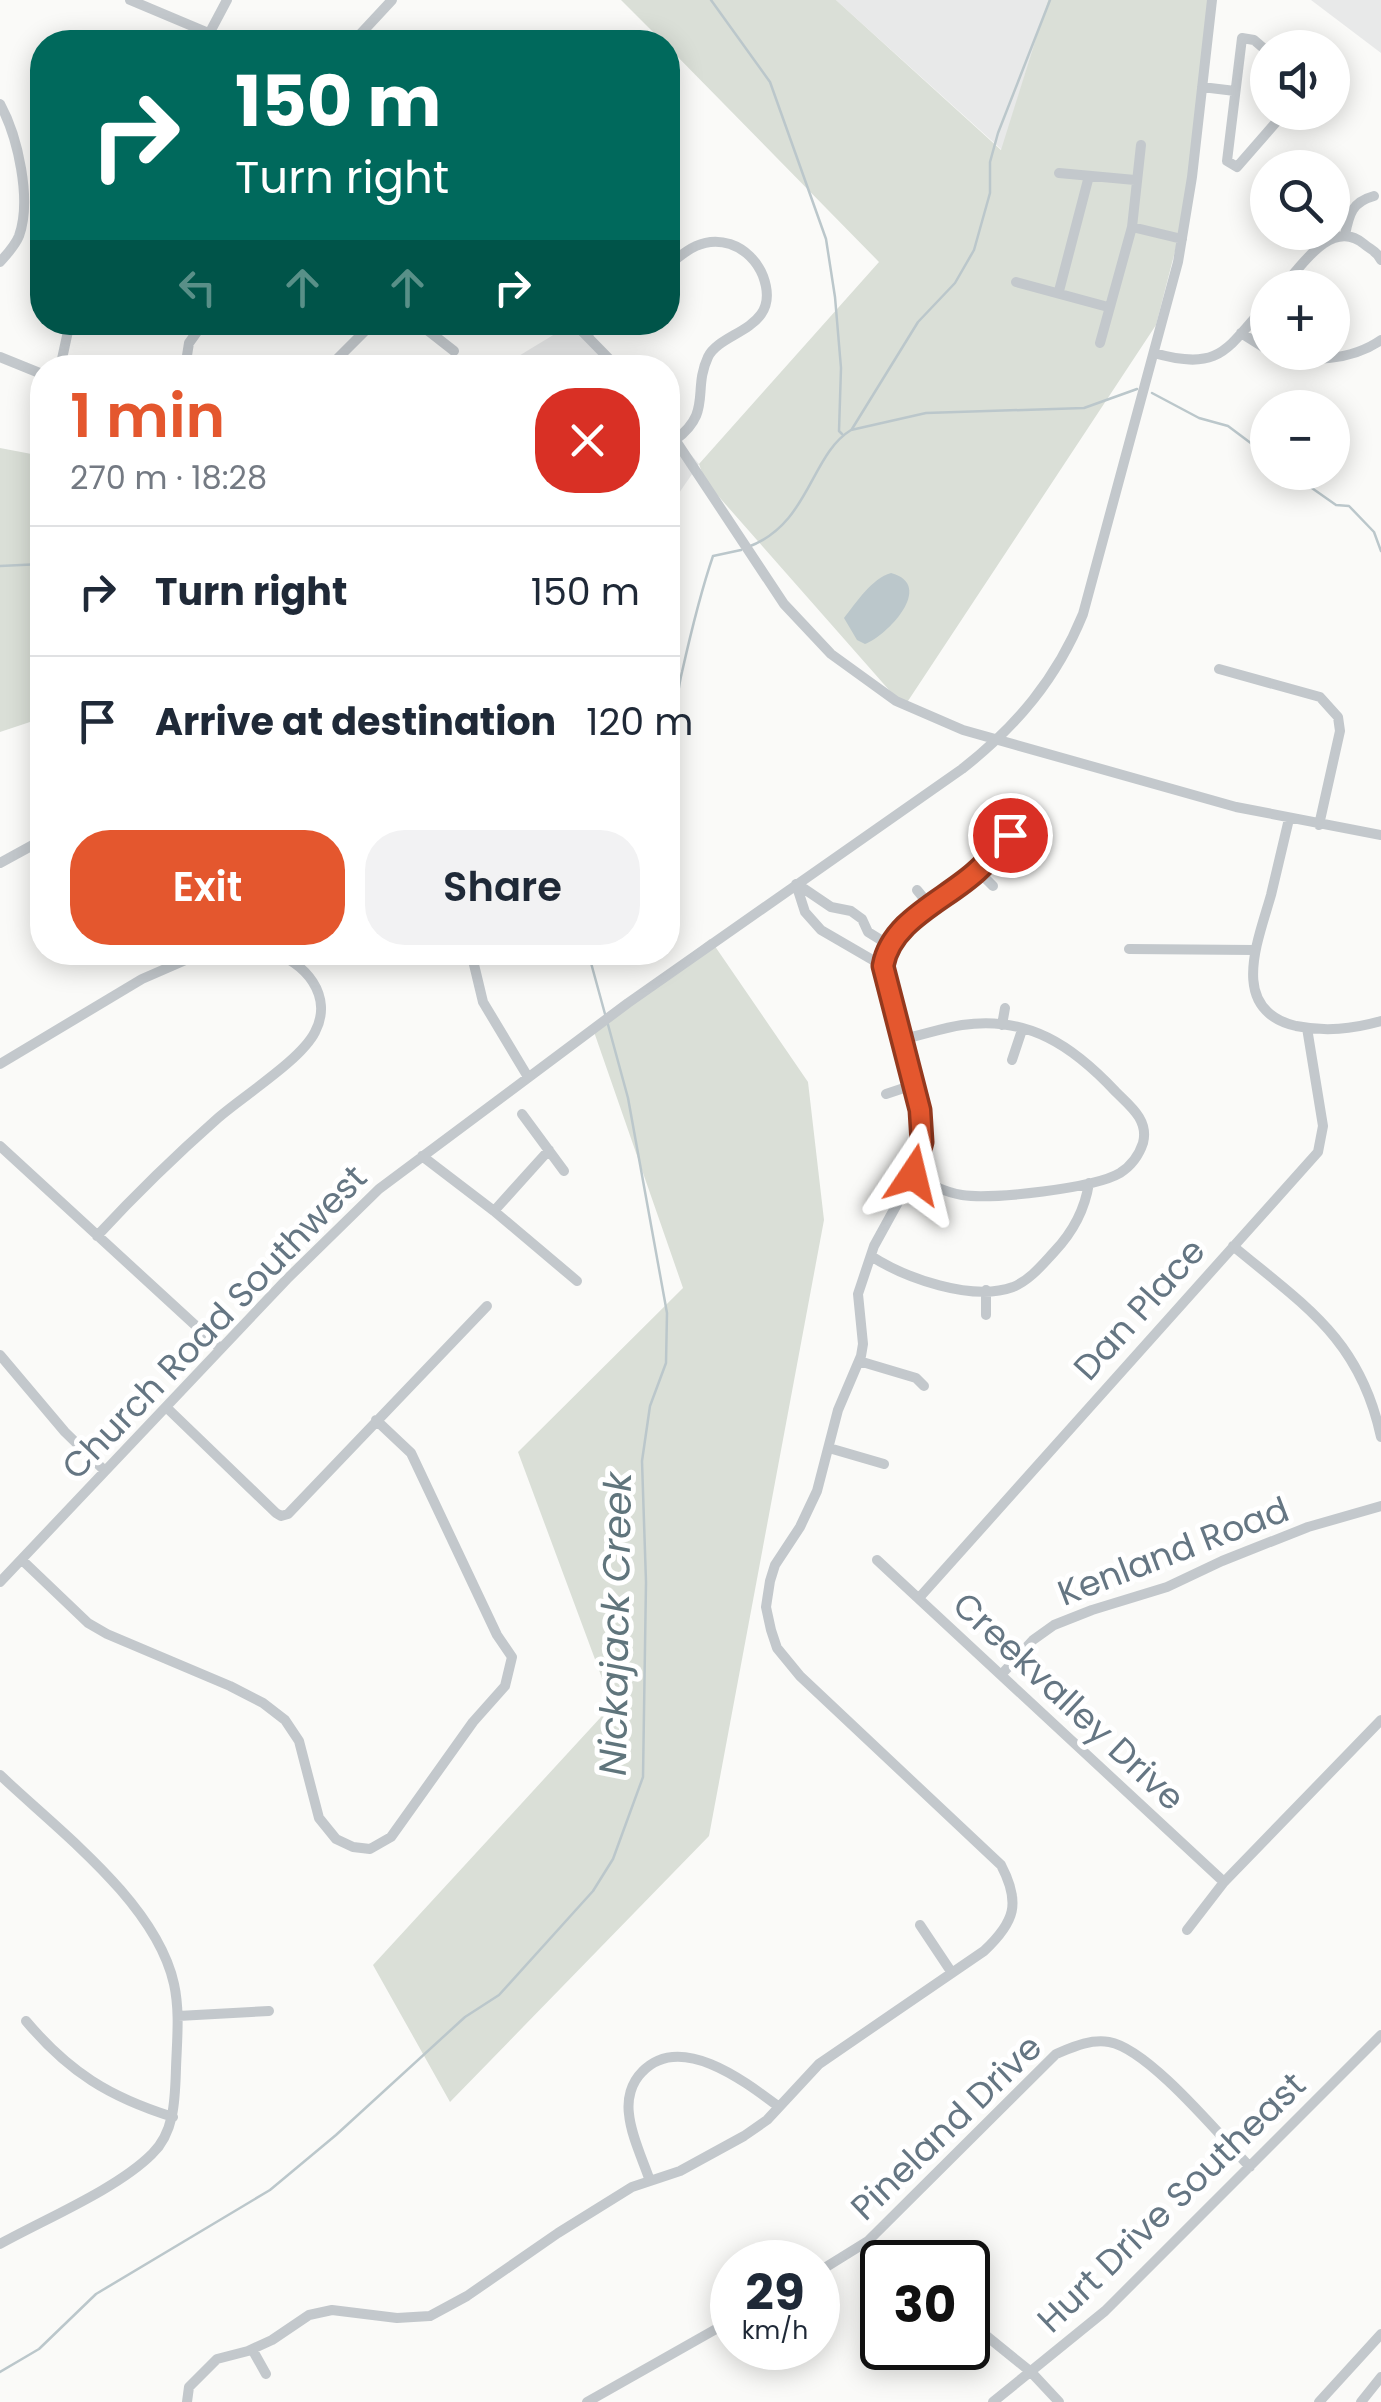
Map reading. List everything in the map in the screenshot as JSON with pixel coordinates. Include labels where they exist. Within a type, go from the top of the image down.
[{"type":"street","points":[[130,0],[205,30]]},
{"type":"street","points":[[211,30],[228,0]]},
{"type":"street","points":[[363,30],[392,0]]},
{"type":"street","name":"Church Road Southwest","points":[[0,1582],[356,1210],[577,1040],[999,740],[1029,707],[1052,676],[1077,629],[1154,353],[1182,239],[1212,0]]},
{"type":"street","points":[[1250,39],[1242,38],[1226,161],[1237,167],[1269,130]]},
{"type":"street","points":[[1202,87],[1235,91]]},
{"type":"street","points":[[0,104],[22,170],[23,212],[19,236],[0,262]]},
{"type":"street","points":[[1100,344],[1132,227],[1141,144]]},
{"type":"street","points":[[1060,173],[1135,180]]},
{"type":"street","points":[[1059,291],[1089,176]]},
{"type":"street","points":[[1350,218],[1360,200],[1374,196]]},
{"type":"street","points":[[1132,227],[1182,239]]},
{"type":"street","points":[[1350,236],[1378,253],[1381,260]]},
{"type":"street","points":[[680,256],[704,242],[732,245],[756,263],[766,290],[758,318],[748,329],[714,348],[707,360],[700,412],[694,423],[680,430]]},
{"type":"street","points":[[1298,270],[1316,250]]},
{"type":"street","points":[[1016,282],[1108,307]]},
{"type":"street","points":[[1154,353],[1200,362],[1220,354],[1250,322]]},
{"type":"street","points":[[1240,333],[1250,339]]},
{"type":"street","points":[[341,355],[361,335]]},
{"type":"street","points":[[434,335],[454,351]]},
{"type":"street","points":[[587,335],[606,355]]},
{"type":"street","points":[[1350,353],[1381,340]]},
{"type":"street","points":[[0,357],[30,369]]},
{"type":"street","points":[[680,449],[757,566],[807,631],[896,701],[938,721],[999,740],[1288,819],[1381,834]]},
{"type":"street","points":[[1219,669],[1320,697],[1338,717],[1340,731],[1320,825]]},
{"type":"street","points":[[1288,819],[1254,950],[1255,991],[1265,1011],[1282,1022],[1307,1028],[1340,1030],[1381,1021]]},
{"type":"street","points":[[187,2402],[189,2387],[217,2359],[252,2350],[309,2314],[332,2310],[398,2318],[430,2316],[468,2296],[632,2188],[680,2171],[744,2136],[779,2107],[818,2064],[984,1951],[1009,1922],[1013,1893],[1001,1864],[800,1676],[777,1648],[766,1607],[775,1565],[800,1527],[816,1490],[842,1398],[859,1361],[863,1344],[858,1294],[870,1256],[919,1157],[922,1127],[883,966],[889,945],[902,929],[978,870],[1006,840],[1020,829],[1033,826]]},
{"type":"street","points":[[993,828],[1006,840]]},
{"type":"street","points":[[0,862],[30,846]]},
{"type":"street","points":[[978,870],[993,886]]},
{"type":"street","points":[[796,884],[831,907],[862,919],[868,932],[889,945]]},
{"type":"street","points":[[796,884],[805,912],[821,930],[883,966]]},
{"type":"street","points":[[917,890],[930,907]]},
{"type":"street","points":[[851,948],[868,932]]},
{"type":"street","points":[[1130,949],[1254,950]]},
{"type":"street","points":[[0,1064],[169,965]]},
{"type":"street","points":[[97,1236],[216,1120],[311,1040],[320,1020],[318,990],[297,965]]},
{"type":"street","points":[[474,965],[483,1002],[528,1077]]},
{"type":"street","points":[[1002,1025],[1005,1008]]},
{"type":"street","points":[[903,1039],[965,1025],[1002,1025],[1038,1033],[1088,1062],[1142,1121],[1142,1147],[1130,1166],[1089,1183],[978,1197],[945,1191],[913,1175]]},
{"type":"street","name":"Dan Place","points":[[918,1598],[1318,1152],[1324,1126],[1307,1028]]},
{"type":"street","points":[[1012,1060],[1022,1030]]},
{"type":"street","points":[[886,1094],[913,1085]]},
{"type":"street","points":[[522,1114],[564,1171]]},
{"type":"street","points":[[0,1146],[220,1348]]},
{"type":"street","points":[[494,1211],[548,1150]]},
{"type":"street","points":[[422,1156],[576,1281]]},
{"type":"street","points":[[870,1256],[909,1277],[986,1290],[1012,1287],[1032,1275],[1073,1228],[1086,1201],[1089,1183]]},
{"type":"street","points":[[1233,1246],[1326,1324],[1350,1354],[1364,1382],[1381,1437]]},
{"type":"street","points":[[986,1290],[986,1314]]},
{"type":"street","points":[[166,1407],[281,1516],[295,1508],[487,1306]]},
{"type":"street","points":[[0,1355],[65,1432],[106,1471]]},
{"type":"street","points":[[859,1361],[916,1378],[924,1386]]},
{"type":"street","points":[[22,1560],[88,1623],[230,1686],[284,1720],[299,1742],[320,1818],[336,1839],[353,1848],[370,1849],[391,1836],[473,1722],[505,1686],[512,1657],[497,1636],[412,1452],[376,1420]]},
{"type":"street","points":[[829,1448],[884,1464]]},
{"type":"street","name":"Kenland Road","points":[[1001,1676],[1033,1640],[1054,1626],[1167,1587],[1233,1556],[1308,1528],[1381,1506]]},
{"type":"street","name":"Creekvalley Drive","points":[[877,1560],[1224,1882]]},
{"type":"street","points":[[1187,1930],[1224,1882],[1381,1720]]},
{"type":"street","points":[[0,1775],[122,1892],[150,1925],[166,1958],[178,2016],[173,2117],[160,2145],[135,2168],[0,2244]]},
{"type":"street","points":[[0,1798],[11,1786]]},
{"type":"street","points":[[920,1925],[952,1973]]},
{"type":"street","points":[[178,2016],[268,2011]]},
{"type":"street","points":[[26,2021],[49,2048],[86,2080],[125,2100],[173,2117]]},
{"type":"street","name":"Hurt Drive Southeast","points":[[993,2402],[1105,2311],[1381,2036]]},
{"type":"street","name":"Pineland Drive","points":[[870,2240],[1056,2054],[1094,2041],[1112,2042],[1130,2050],[1165,2079],[1250,2168]]},
{"type":"street","points":[[650,2180],[628,2115],[630,2090],[638,2077],[658,2060],[693,2059],[718,2066],[779,2107]]},
{"type":"street","points":[[587,2402],[710,2332]]},
{"type":"street","points":[[1319,2402],[1381,2334]]},
{"type":"street","points":[[990,2339],[1031,2372],[1059,2402]]},
{"type":"street","points":[[252,2350],[266,2374]]},
{"type":"street","points":[[1361,2402],[1381,2377]]},
{"type":"street","points":[[1332,2390],[1343,2402]]},
{"type":"shaded area","points":[[621,0],[836,0],[1001,150],[1048,0],[1215,0],[1189,197],[1156,325],[904,707],[705,481],[699,464],[879,262],[680,59],[680,30],[651,30]]},
{"type":"shaded area","points":[[836,0],[1048,0],[1002,150]]},
{"type":"shaded area","points":[[1311,0],[1381,0],[1381,53]]},
{"type":"shaded area","points":[[553,335],[584,335],[601,355],[520,355]]},
{"type":"shaded area","points":[[680,442],[699,464],[680,492]]},
{"type":"shaded area","points":[[0,448],[30,454],[30,722],[0,732]]},
{"type":"shaded area","points":[[891,573],[904,579],[909,588],[908,599],[895,621],[865,644],[857,640],[844,618],[871,585]]},
{"type":"shaded area","points":[[710,939],[808,1082],[824,1220],[709,1836],[450,2102],[373,1965],[612,1705],[518,1452],[683,1288],[593,1029]]},
{"type":"waterway","points":[[711,0],[770,82],[826,239],[841,368],[842,434]]},
{"type":"waterway","points":[[852,429],[918,322],[955,283],[974,250],[990,193],[990,162],[998,133],[1050,0]]},
{"type":"waterway","points":[[748,547],[784,523],[826,456],[851,430],[926,413],[1084,408],[1137,389]]},
{"type":"waterway","points":[[1152,393],[1199,418],[1228,426],[1250,442]]},
{"type":"waterway","points":[[1315,490],[1336,505],[1349,506],[1374,532],[1381,551]]},
{"type":"waterway","points":[[680,681],[713,556],[741,550]]},
{"type":"waterway","name":"Nickajack Creek","points":[[0,566],[30,565]]},
{"type":"waterway","name":"Nickajack Creek","points":[[592,965],[605,1014]]},
{"type":"waterway","name":"Nickajack Creek","points":[[0,2372],[39,2349],[96,2294],[270,2190],[336,2135],[465,2017],[499,1995],[593,1891],[613,1859],[643,1777],[646,1582],[642,1461],[650,1406],[666,1363],[667,1313],[628,1098],[607,1021]]},
{"type":"route","points":[[913,1175],[922,1142],[920,1110],[883,966],[885,955],[902,929],[978,870],[1010,835]]}]
